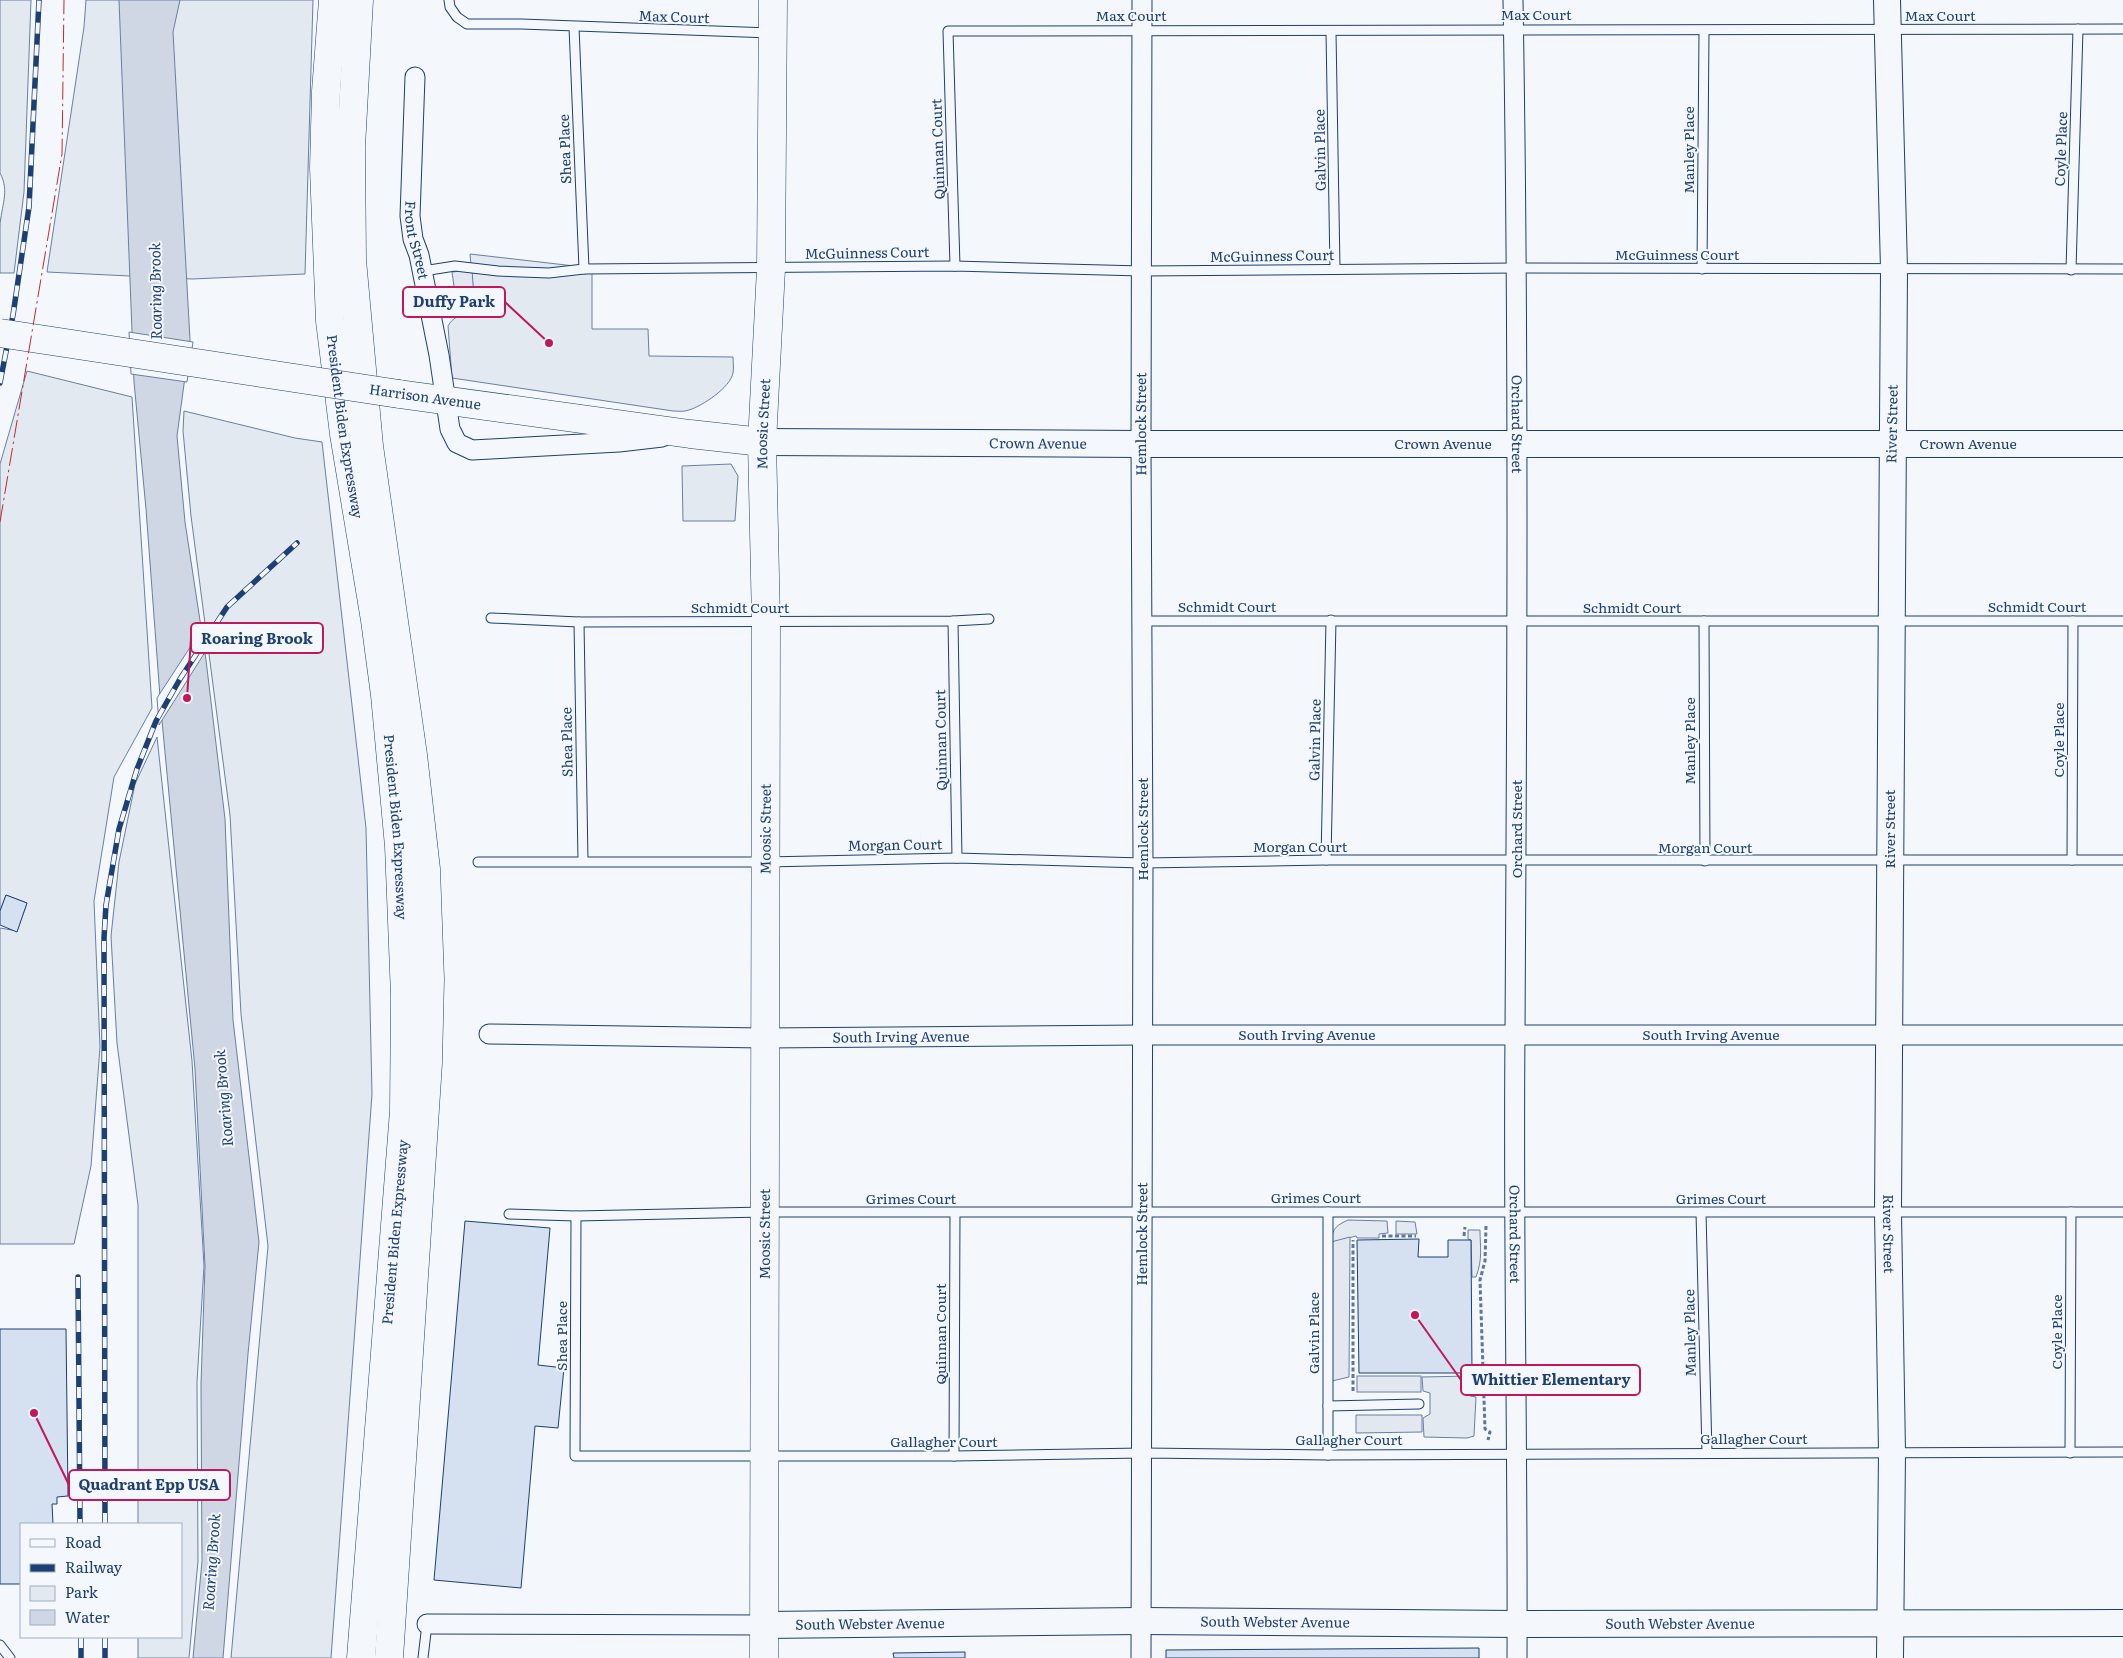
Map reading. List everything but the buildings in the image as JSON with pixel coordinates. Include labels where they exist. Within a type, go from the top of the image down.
[{"type":"main road","name":"President Biden Expressway","points":[[333,0],[326,91],[324,168],[330,321],[344,434],[375,620],[385,695],[399,836],[405,996],[404,1111],[361,1658]]},
{"type":"main road","name":"President Biden Expressway","points":[[359,0],[351,147],[352,260],[369,446],[414,754],[426,869],[430,969],[428,1063],[389,1658]]},
{"type":"main road","name":"Moosic Street","points":[[764,1658],[766,621],[762,442],[772,268],[773,0]]},
{"type":"main road","name":"River Street","points":[[1887,0],[1894,270],[1891,444],[1888,1213],[1892,1452],[1890,1658]]},
{"type":"main road","name":"Harrison Avenue","points":[[0,333],[399,394],[690,434],[762,442]]},
{"type":"main road","name":"Crown Avenue","points":[[762,442],[2123,444]]},
{"type":"main road","name":"South Webster Avenue","points":[[764,1625],[1140,1621],[1518,1624],[2123,1623]]},
{"type":"street","name":"Hemlock Street","points":[[1141,1658],[1143,1453],[1142,0]]},
{"type":"street","name":"Orchard Street","points":[[1512,0],[1517,444],[1517,862],[1514,1036],[1515,1454],[1518,1658]]},
{"type":"street","name":"Front Street","points":[[415,77],[410,216],[413,239],[423,271],[439,355],[444,400],[453,437],[457,443],[472,450],[619,442],[690,434]]},
{"type":"street","name":"South Irving Avenue","points":[[489,1034],[764,1038],[1142,1035],[2123,1036]]},
{"type":"street","name":"South Webster Avenue","points":[[427,1624],[764,1625]]},
{"type":"lane","name":"Max Court","points":[[449,0],[450,7],[456,17],[468,24],[520,24],[774,33]]},
{"type":"lane","name":"Shea Place","points":[[574,27],[584,269]]},
{"type":"lane","name":"Max Court","points":[[948,31],[1141,30],[1331,32],[1513,28],[1704,31],[2123,29]]},
{"type":"lane","name":"Coyle Place","points":[[2071,270],[2078,29]]},
{"type":"lane","name":"Quinnan Court","points":[[948,31],[955,266]]},
{"type":"lane","name":"Manley Place","points":[[1702,269],[1704,31]]},
{"type":"lane","name":"Galvin Place","points":[[1331,32],[1335,268]]},
{"type":"lane","name":"McGuinness Court","points":[[423,271],[456,266],[498,271],[548,273],[584,269],[955,266],[1142,271],[1335,268],[2123,270]]},
{"type":"lane","name":"Schmidt Court","points":[[491,618],[579,622],[953,621],[990,619]]},
{"type":"lane","name":"Galvin Place","points":[[1326,860],[1331,620]]},
{"type":"lane","name":"Quinnan Court","points":[[953,621],[957,858]]},
{"type":"lane","name":"Schmidt Court","points":[[1142,621],[2123,621]]},
{"type":"lane","name":"Manley Place","points":[[1704,621],[1704,861]]},
{"type":"lane","name":"Coyle Place","points":[[2072,860],[2073,621]]},
{"type":"lane","name":"Shea Place","points":[[579,622],[582,861]]},
{"type":"lane","name":"Morgan Court","points":[[478,862],[765,862],[957,858],[1143,863],[1326,860],[1517,862],[2123,860]]},
{"type":"lane","name":"Grimes Court","points":[[509,1214],[576,1216],[764,1212],[2123,1212]]},
{"type":"lane","name":"Galvin Place","points":[[1328,1212],[1328,1455]]},
{"type":"lane","name":"Manley Place","points":[[1701,1212],[1706,1453]]},
{"type":"lane","name":"Coyle Place","points":[[2070,1453],[2071,1212]]},
{"type":"lane","name":"Quinnan Court","points":[[954,1456],[955,1213]]},
{"type":"lane","name":"Shea Place","points":[[575,1456],[576,1216]]},
{"type":"lane","points":[[1328,1406],[1419,1404]]},
{"type":"lane","name":"Gallagher Court","points":[[575,1456],[954,1456],[1143,1453],[1328,1455],[2123,1452]]},
{"type":"lane","points":[[423,1658],[427,1624]]},
{"type":"lane","points":[[0,1645],[10,1658]]},
{"type":"path","points":[[1486,1454],[1490,1432],[1485,1428],[1480,1280],[1485,1261],[1487,1226]]},
{"type":"path","points":[[1382,1236],[1416,1236]]},
{"type":"path","points":[[1352,1405],[1353,1240]]},
{"type":"green space","points":[[0,0],[31,0],[24,192],[14,273],[0,273],[0,226],[5,193],[0,173]]},
{"type":"green space","points":[[86,0],[313,0],[305,274],[192,279],[47,272],[84,27]]},
{"type":"green space","points":[[470,254],[592,268],[592,329],[648,329],[649,356],[733,357],[731,379],[721,390],[694,408],[687,411],[673,411],[452,378],[448,326],[456,317],[475,310]]},
{"type":"green space","points":[[27,371],[132,397],[152,708],[114,777],[94,901],[100,1047],[91,1166],[74,1244],[0,1244],[0,928],[17,931],[27,903],[6,895],[0,911],[0,464]]},
{"type":"green space","points":[[184,411],[295,438],[322,442],[366,828],[372,1094],[331,1658],[231,1658],[268,1246],[241,1014],[230,815],[191,516],[183,431]]},
{"type":"green space","points":[[731,464],[738,476],[735,521],[683,521],[682,466]]},
{"type":"green space","points":[[157,737],[192,1061],[204,1266],[197,1382],[198,1561],[189,1658],[138,1658],[138,1638],[182,1638],[182,1523],[138,1523],[138,1205],[117,1043],[111,936],[119,862],[135,784]]},
{"type":"green space","points":[[1348,1220],[1387,1221],[1388,1233],[1379,1234],[1379,1238],[1357,1238],[1356,1236],[1333,1242],[1331,1240],[1334,1230],[1338,1225]]},
{"type":"green space","points":[[1396,1221],[1415,1222],[1417,1234],[1396,1234]]},
{"type":"green space","points":[[1468,1230],[1480,1230],[1480,1259],[1476,1277],[1472,1277],[1471,1240],[1468,1239]]},
{"type":"green space","points":[[1469,1376],[1470,1396],[1476,1397],[1474,1436],[1467,1438],[1424,1437],[1423,1418],[1430,1414],[1430,1393],[1423,1391],[1422,1377]]},
{"type":"shaded area","points":[[472,270],[475,311],[458,315],[452,272]]},
{"type":"shaded area","points":[[1350,1237],[1349,1377],[1332,1381],[1331,1242]]},
{"type":"shaded area","points":[[1357,1376],[1421,1376],[1421,1392],[1357,1392]]},
{"type":"shaded area","points":[[1356,1415],[1422,1415],[1422,1432],[1356,1433]]},
{"type":"water","points":[[119,0],[180,0],[173,32],[190,340],[177,436],[185,522],[206,660],[225,819],[233,1020],[259,1242],[223,1658],[193,1658],[202,1561],[201,1384],[205,1266],[195,1069],[161,710],[146,509],[134,382]]},
{"type":"pier","points":[[129,332],[193,342],[187,382],[131,374]]},
{"type":"pier","points":[[204,626],[207,649],[159,725],[157,698]]},
{"type":"railway","points":[[0,383],[13,315],[29,207],[39,0]]},
{"type":"railway","points":[[105,1523],[104,938],[106,905],[119,829],[137,769],[156,721],[180,679],[227,607],[297,543]]},
{"type":"railway","points":[[78,1277],[80,1523]]},
{"type":"railway","points":[[81,1638],[81,1658]]},
{"type":"railway","points":[[105,1638],[105,1658]]},
{"type":"power","points":[[0,522],[62,154],[64,0]]},
{"type":"place","name":"Duffy Park","points":[[549,343]]},
{"type":"place","name":"Roaring Brook","points":[[187,698]]},
{"type":"place","name":"Whittier Elementary","points":[[1415,1315]]},
{"type":"place","name":"Quadrant Epp USA","points":[[34,1413]]}]
